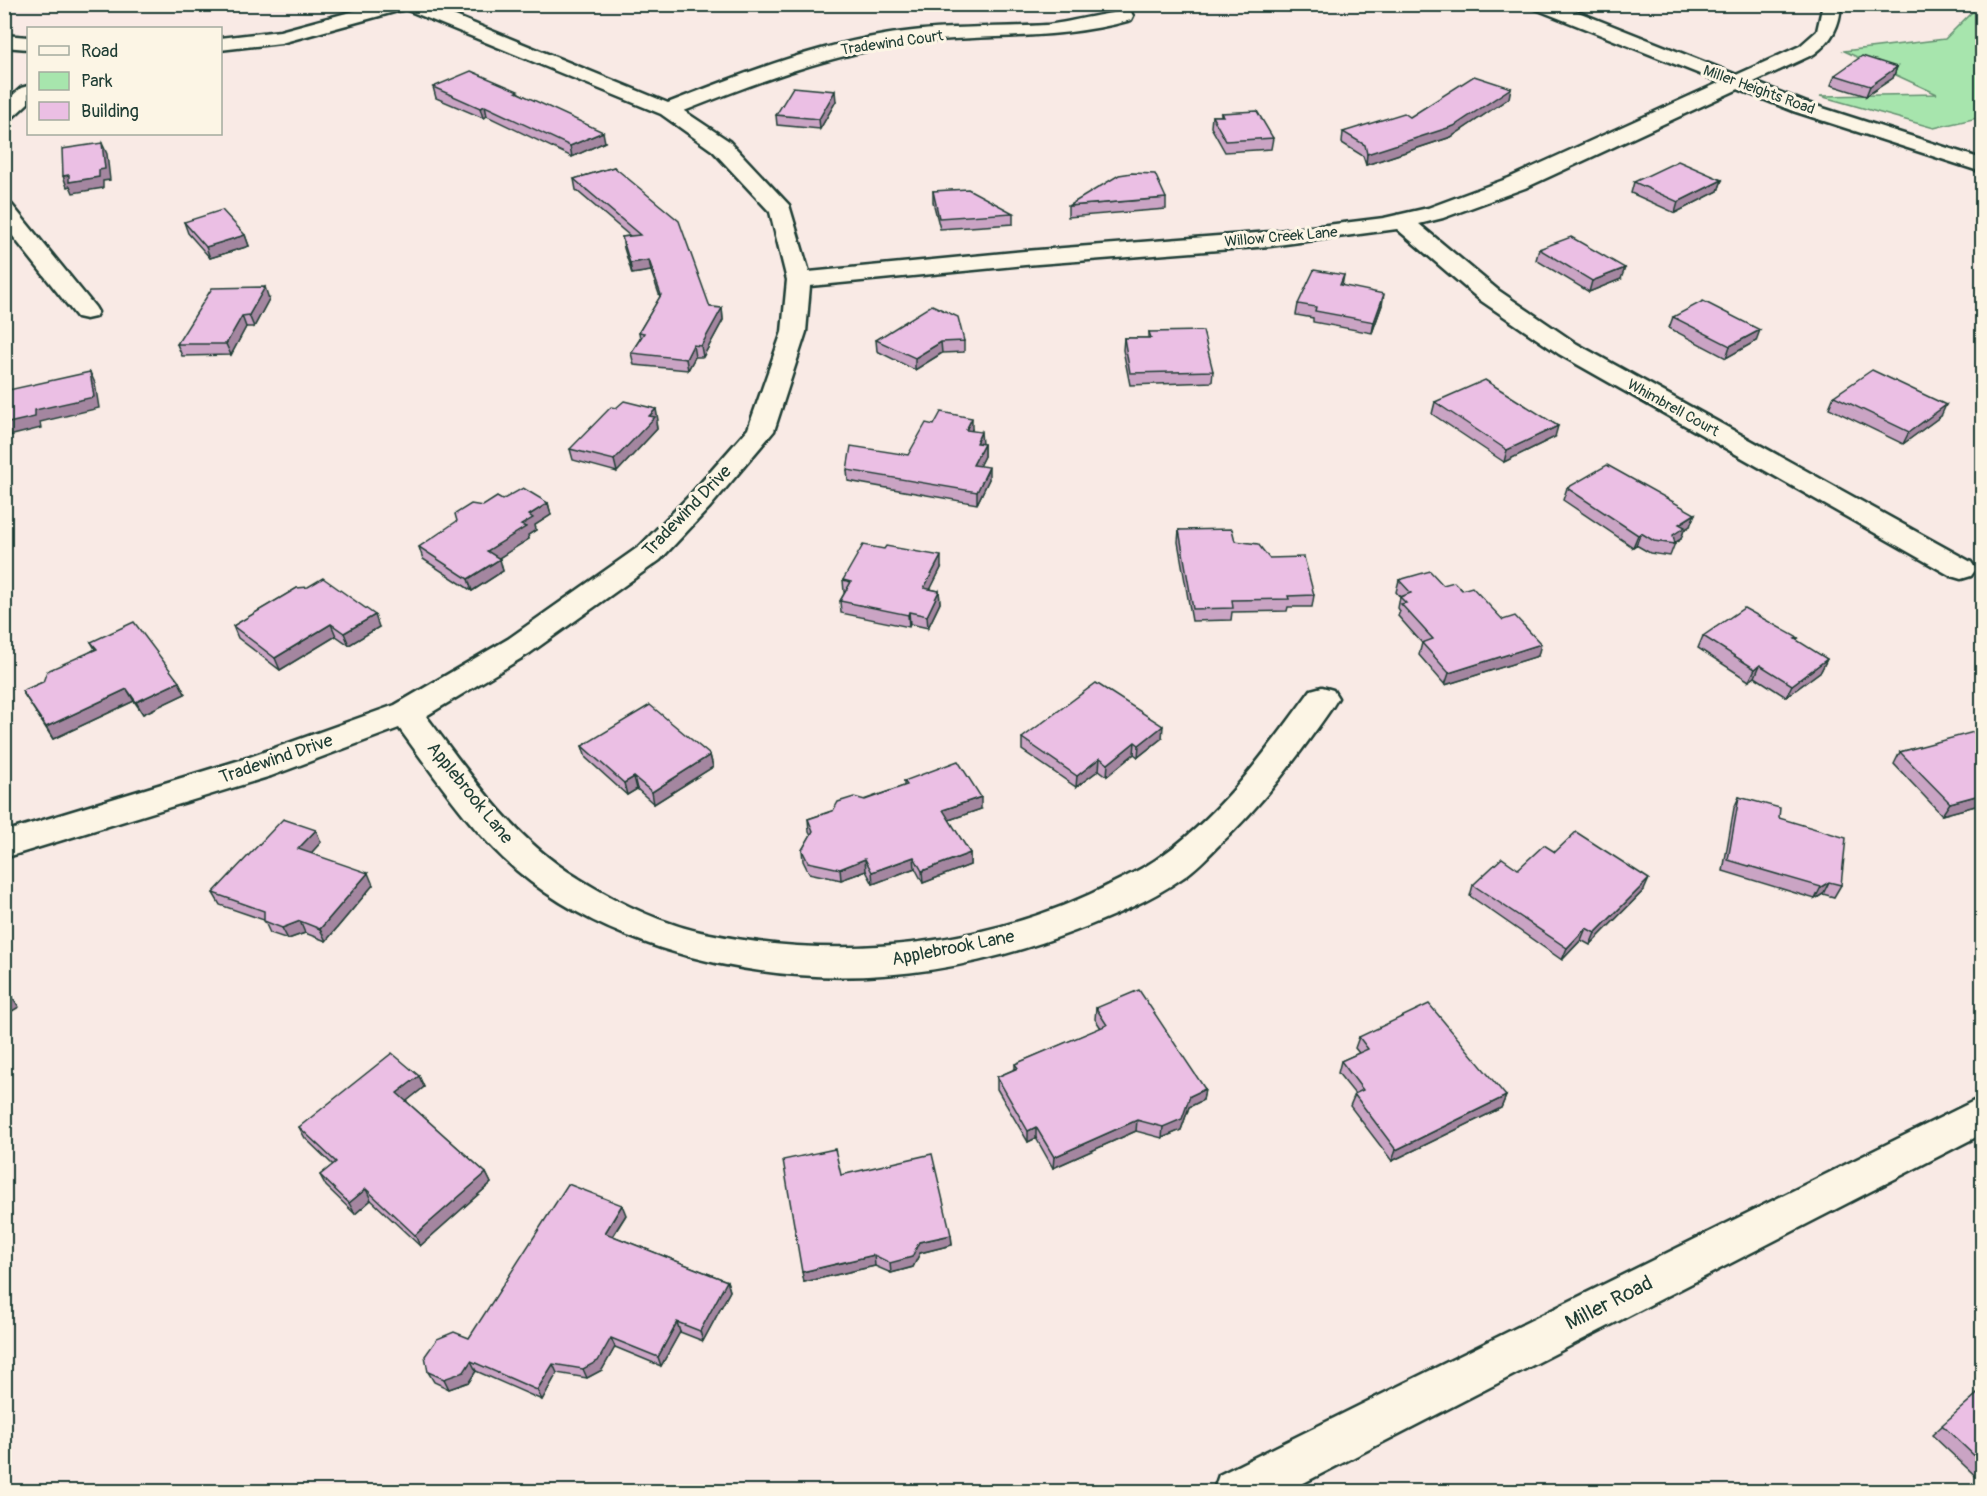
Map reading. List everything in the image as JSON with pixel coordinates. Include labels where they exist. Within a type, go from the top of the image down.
[{"type":"street","points":[[222,44],[281,37],[403,4]]},
{"type":"street","name":"Tradewind Drive","points":[[4,845],[58,826],[259,767],[406,713],[519,646],[650,553],[700,501],[761,430],[794,332],[799,280],[781,210],[721,146],[668,110],[408,4]]},
{"type":"street","name":"Miller Heights Road","points":[[1540,4],[1800,107],[1983,166]]},
{"type":"street","name":"Willow Creek Lane","points":[[799,280],[1025,258],[1328,234],[1401,221],[1499,191],[1817,44],[1826,34],[1831,23],[1832,4]]},
{"type":"street","name":"Tradewind Court","points":[[668,110],[767,72],[852,47],[912,38],[1078,27],[1124,15]]},
{"type":"street","points":[[4,41],[27,43]]},
{"type":"street","points":[[4,115],[27,93]]},
{"type":"street","points":[[4,210],[86,312]]},
{"type":"street","name":"Whimbrell Court","points":[[1401,221],[1489,295],[1568,349],[1961,569]]},
{"type":"street","name":"Applebrook Lane","points":[[406,713],[480,811],[523,856],[565,888],[634,922],[693,944],[748,958],[832,965],[913,960],[997,943],[1075,917],[1169,870],[1222,822],[1260,783],[1322,698]]},
{"type":"street","name":"Miller Road","points":[[1236,1491],[1983,1115]]},
{"type":"green space","points":[[1979,5],[1982,5],[1982,117],[1934,128],[1820,96],[1937,94],[1844,51],[1945,39]]},
{"type":"building","points":[[1862,56],[1897,67],[1870,86],[1835,75]]},
{"type":"building","points":[[471,71],[603,132],[570,146],[485,106],[480,108],[433,87]]},
{"type":"building","points":[[1474,76],[1511,88],[1454,126],[1367,154],[1365,145],[1343,132],[1404,113],[1410,117]]},
{"type":"building","points":[[793,87],[835,91],[819,119],[776,115]]},
{"type":"building","points":[[1257,111],[1273,138],[1226,141],[1212,116],[1223,116],[1221,113]]},
{"type":"building","points":[[102,143],[105,169],[99,170],[99,177],[69,182],[69,175],[63,176],[62,149]]},
{"type":"building","points":[[1678,161],[1722,180],[1678,202],[1634,182]]},
{"type":"building","points":[[614,167],[679,221],[710,307],[722,308],[701,346],[693,345],[686,359],[631,353],[644,333],[639,332],[661,295],[649,260],[630,263],[622,237],[640,235],[574,179]]},
{"type":"building","points":[[1155,174],[1166,198],[1068,206],[1119,175]]},
{"type":"building","points":[[968,189],[1013,213],[939,218],[933,191]]},
{"type":"building","points":[[222,210],[245,235],[206,247],[184,222]]},
{"type":"building","points":[[1571,237],[1625,268],[1592,281],[1539,249]]},
{"type":"building","points":[[1314,270],[1344,275],[1340,285],[1384,294],[1374,322],[1315,311],[1316,307],[1298,304]]},
{"type":"building","points":[[265,287],[249,315],[242,316],[226,344],[177,344],[212,288]]},
{"type":"building","points":[[1703,301],[1760,330],[1730,346],[1673,317]]},
{"type":"building","points":[[932,305],[958,317],[964,341],[941,342],[915,358],[876,340]]},
{"type":"building","points":[[1203,331],[1213,371],[1130,373],[1124,338],[1151,338],[1149,332]]},
{"type":"building","points":[[1872,370],[1946,405],[1909,432],[1834,396]]},
{"type":"building","points":[[90,372],[94,397],[35,410],[35,417],[4,424],[4,391]]},
{"type":"building","points":[[1485,380],[1558,426],[1507,450],[1435,402]]},
{"type":"building","points":[[624,401],[656,409],[649,416],[655,417],[614,460],[570,449],[611,407],[616,408]]},
{"type":"building","points":[[941,412],[972,418],[966,430],[981,432],[976,443],[984,444],[973,465],[989,467],[977,492],[847,470],[851,446],[908,455],[926,423],[934,425]]},
{"type":"building","points":[[1607,465],[1695,514],[1679,524],[1685,527],[1673,535],[1675,544],[1654,541],[1641,533],[1638,535],[1567,488]]},
{"type":"building","points":[[523,488],[548,503],[529,515],[533,518],[521,525],[526,527],[487,551],[500,559],[468,579],[419,547],[457,521],[455,514],[471,504],[483,506],[497,497],[502,500]]},
{"type":"building","points":[[1232,529],[1235,541],[1258,544],[1269,558],[1304,557],[1314,595],[1288,596],[1289,599],[1232,600],[1233,608],[1193,609],[1179,530]]},
{"type":"building","points":[[863,545],[884,549],[886,546],[941,556],[924,588],[939,591],[927,616],[909,612],[908,615],[840,601],[851,582],[843,580]]},
{"type":"building","points":[[1430,571],[1443,585],[1454,582],[1462,590],[1472,587],[1503,620],[1515,616],[1541,644],[1449,673],[1422,643],[1433,639],[1401,604],[1406,603],[1400,597],[1411,593],[1399,580]]},
{"type":"building","points":[[323,578],[375,615],[344,633],[331,624],[275,658],[233,626],[297,588],[308,587]]},
{"type":"building","points":[[1744,608],[1798,638],[1795,639],[1827,659],[1792,685],[1760,665],[1755,669],[1703,636]]},
{"type":"building","points":[[134,622],[179,682],[136,702],[127,689],[46,727],[22,691],[43,682],[47,671],[97,649],[91,642]]},
{"type":"building","points":[[1096,683],[1163,726],[1139,745],[1135,742],[1108,764],[1100,758],[1077,776],[1022,738]]},
{"type":"building","points":[[650,705],[710,755],[652,792],[634,777],[624,783],[582,746]]},
{"type":"building","points":[[1981,730],[1983,732],[1983,794],[1950,803],[1900,752]]},
{"type":"building","points":[[958,761],[981,797],[943,810],[970,853],[922,871],[914,857],[872,872],[865,859],[840,869],[808,862],[802,850],[813,831],[808,819],[833,811],[838,802],[854,797],[865,800],[907,785],[904,781]]},
{"type":"building","points":[[1739,797],[1780,808],[1779,818],[1846,838],[1841,885],[1829,882],[1821,887],[1728,860]]},
{"type":"building","points":[[283,819],[316,830],[298,849],[368,873],[320,929],[300,921],[282,928],[264,921],[264,911],[213,893]]},
{"type":"building","points":[[1576,832],[1649,879],[1595,933],[1586,928],[1567,948],[1473,885],[1502,858],[1518,869],[1544,845],[1555,852]]},
{"type":"building","points":[[4,987],[11,995],[4,999]]},
{"type":"building","points":[[1139,990],[1205,1089],[1190,1096],[1182,1119],[1163,1127],[1137,1120],[1054,1157],[1036,1127],[1028,1131],[997,1077],[1018,1068],[1015,1064],[1107,1025],[1096,1008]]},
{"type":"building","points":[[1429,1004],[1506,1096],[1396,1150],[1354,1094],[1363,1090],[1341,1061],[1368,1049],[1359,1037]]},
{"type":"building","points":[[392,1053],[419,1076],[397,1093],[486,1173],[415,1235],[366,1189],[349,1203],[320,1175],[336,1162],[299,1127]]},
{"type":"building","points":[[835,1149],[841,1175],[932,1154],[951,1235],[919,1242],[912,1257],[890,1263],[874,1255],[802,1272],[783,1160]]},
{"type":"building","points":[[568,1184],[622,1205],[605,1233],[727,1281],[700,1331],[677,1322],[658,1357],[611,1338],[598,1361],[583,1369],[553,1364],[537,1390],[471,1361],[464,1372],[444,1379],[428,1372],[425,1356],[437,1339],[454,1332],[469,1338]]},
{"type":"building","points":[[1983,1389],[1983,1464],[1942,1425]]}]
